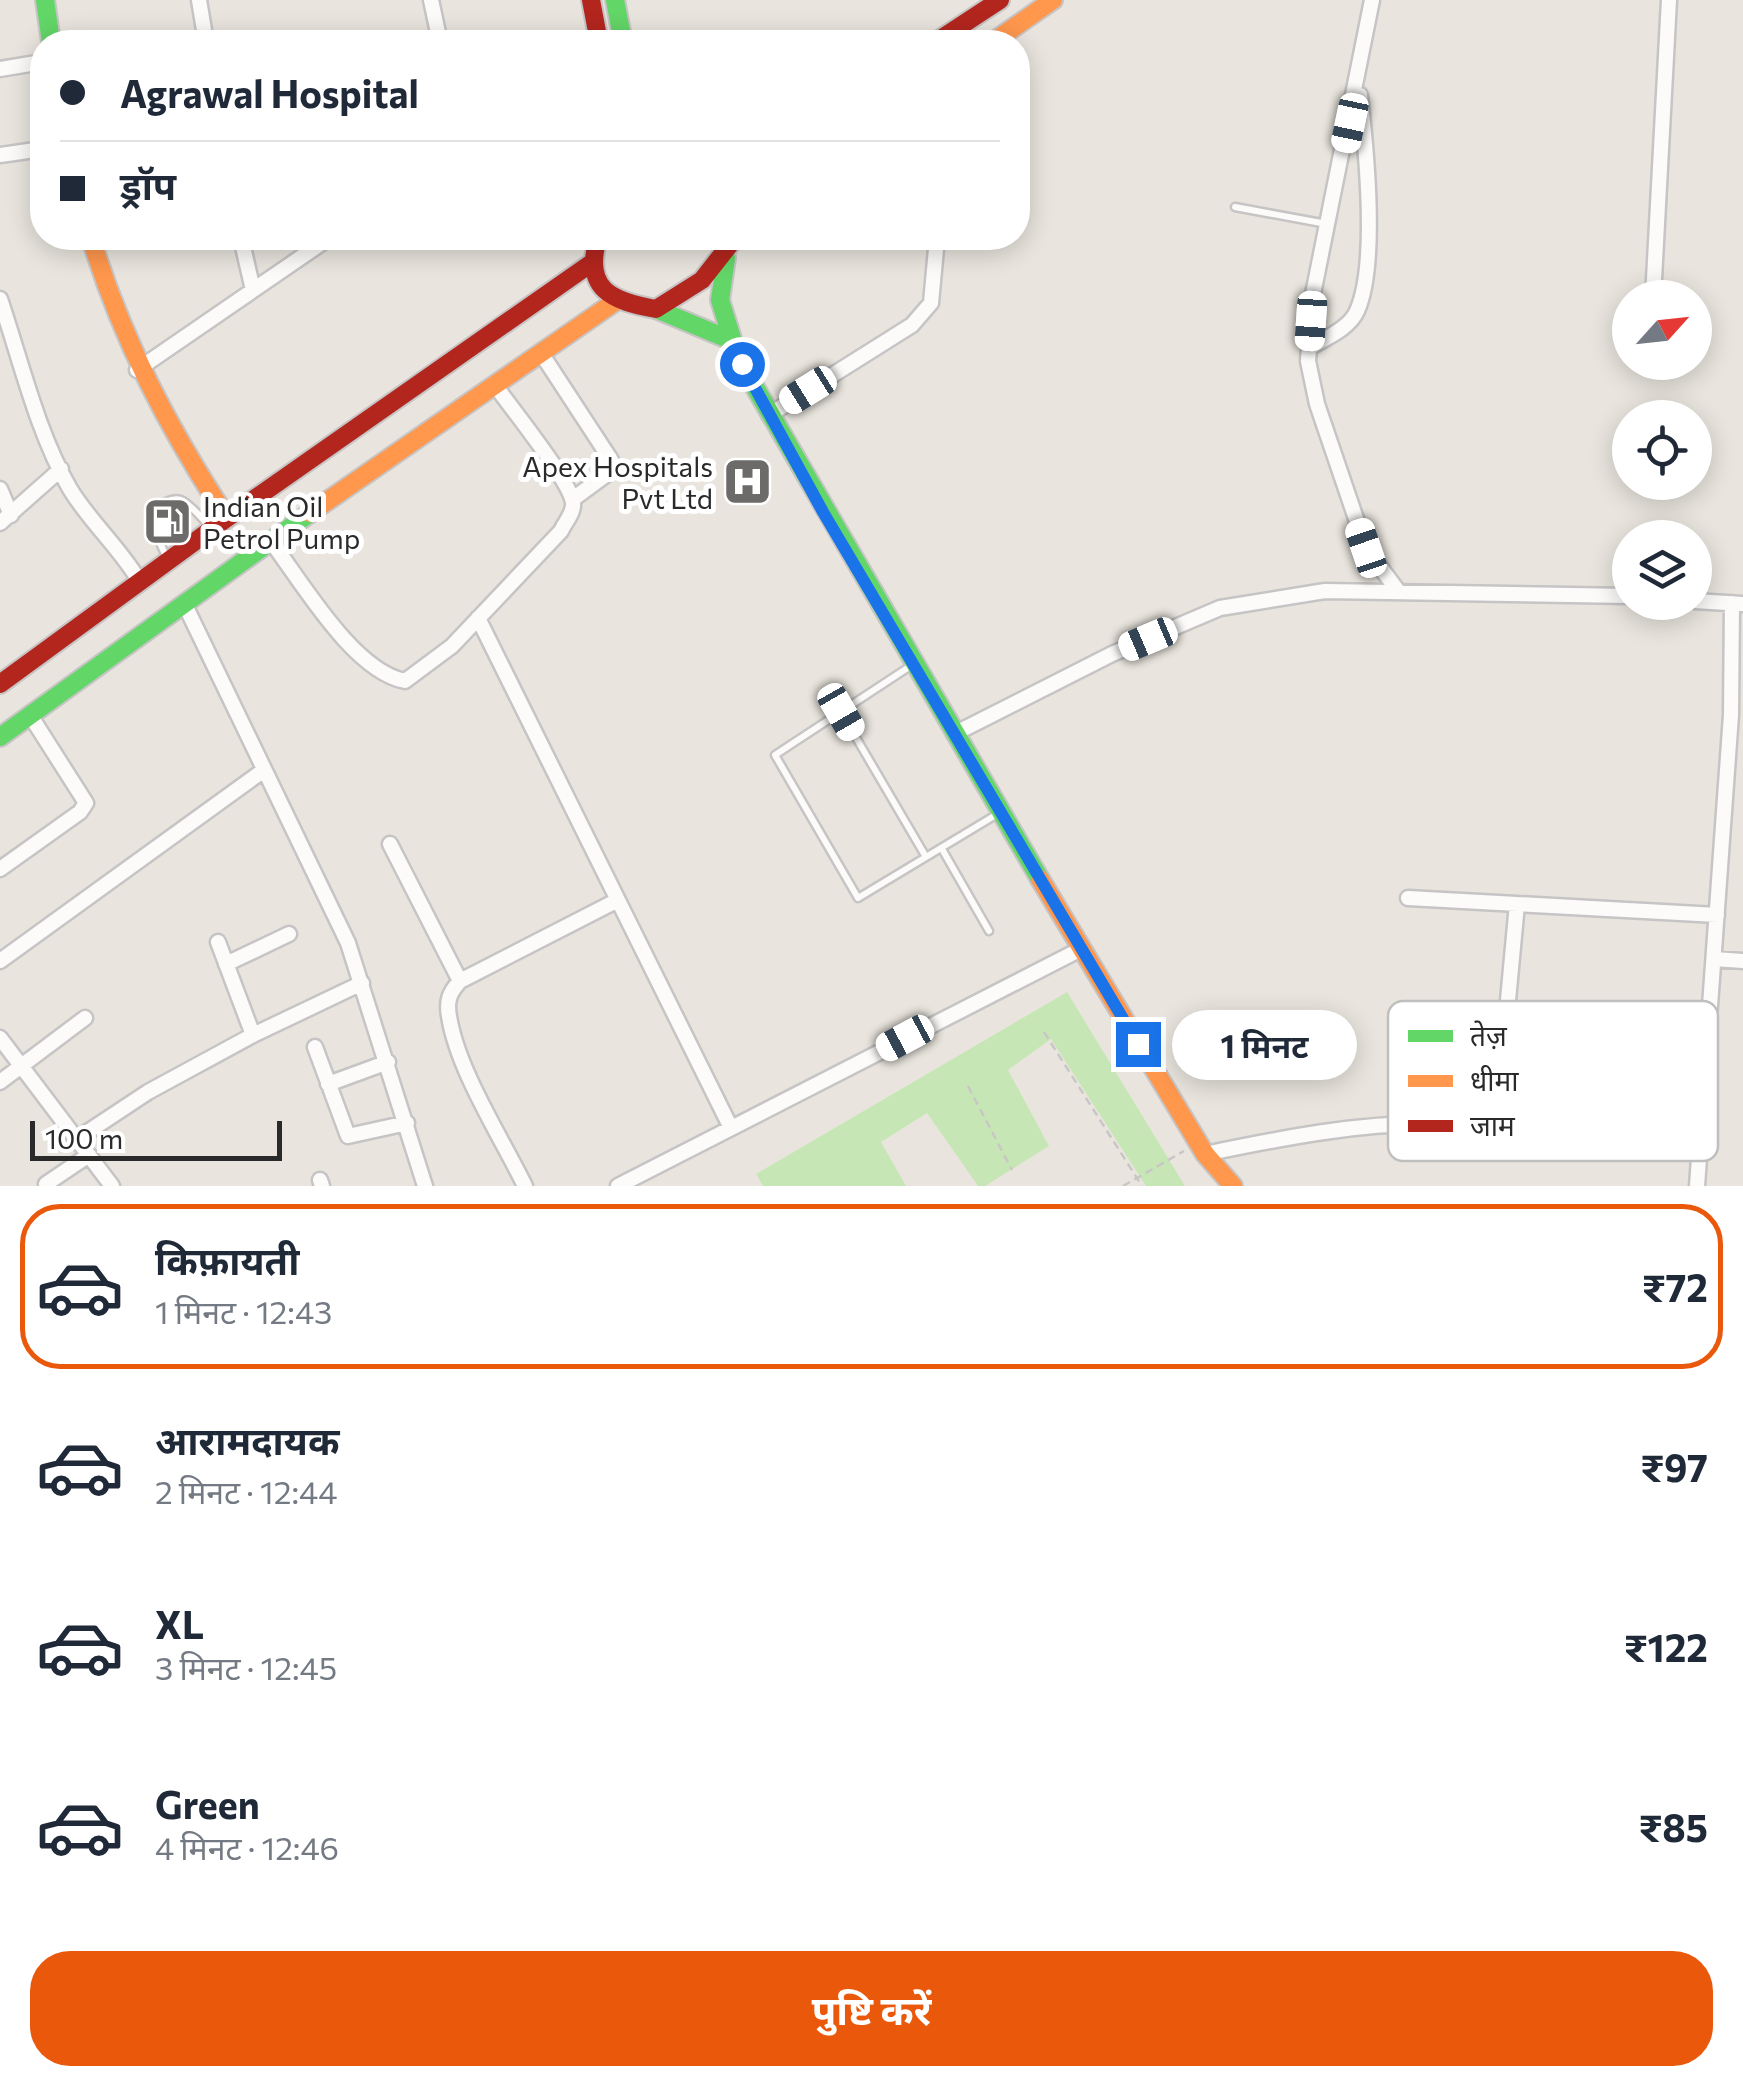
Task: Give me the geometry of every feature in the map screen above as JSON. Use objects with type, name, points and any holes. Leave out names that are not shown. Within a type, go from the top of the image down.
[{"type":"main road","points":[[45,0],[49,30]]},
{"type":"main road","points":[[591,0],[597,30]]},
{"type":"main road","points":[[615,0],[621,30]]},
{"type":"main road","points":[[954,30],[1000,0]]},
{"type":"main road","points":[[1009,30],[1053,0]]},
{"type":"main road","points":[[94,250],[108,298],[137,370],[220,523]]},
{"type":"main road","points":[[596,250],[593,262],[602,290],[616,301],[656,310],[728,339]]},
{"type":"main road","points":[[730,250],[718,296],[728,339],[1000,812],[1201,1149],[1232,1186]]},
{"type":"main road","points":[[656,310],[703,279],[726,258]]},
{"type":"main road","points":[[0,684],[220,523],[593,262]]},
{"type":"main road","points":[[0,737],[270,540],[616,301]]},
{"type":"street","points":[[199,0],[204,30]]},
{"type":"street","points":[[431,0],[437,30]]},
{"type":"street","points":[[1372,0],[1313,294],[1309,348],[1317,404],[1366,548],[1398,591]]},
{"type":"street","points":[[1654,280],[1669,0]]},
{"type":"street","points":[[0,69],[30,64]]},
{"type":"street","points":[[1309,348],[1342,328],[1357,312],[1365,270],[1368,160],[1358,78]]},
{"type":"street","points":[[0,155],[30,151]]},
{"type":"street","points":[[244,250],[253,290]]},
{"type":"street","points":[[137,370],[307,250]]},
{"type":"street","points":[[769,415],[912,325],[931,303],[936,250]]},
{"type":"street","points":[[0,299],[71,490],[125,556],[140,582]]},
{"type":"street","points":[[541,353],[612,460],[611,471],[572,499]]},
{"type":"street","points":[[270,540],[358,653],[384,677],[405,681],[452,646],[561,531],[573,509],[572,499],[495,385]]},
{"type":"street","points":[[5,519],[61,469]]},
{"type":"street","points":[[0,489],[5,519]]},
{"type":"street","points":[[954,734],[1112,654],[1220,608],[1324,591],[1612,596]]},
{"type":"street","points":[[1711,1001],[1737,603],[1712,601]]},
{"type":"street","points":[[184,603],[316,870],[362,983],[425,1186]]},
{"type":"street","points":[[478,618],[731,1128]]},
{"type":"street","points":[[0,672],[24,666]]},
{"type":"street","points":[[0,869],[80,812],[86,803],[30,715]]},
{"type":"street","points":[[0,961],[264,770]]},
{"type":"street","points":[[390,844],[460,981]]},
{"type":"street","points":[[1408,898],[1717,915]]},
{"type":"street","points":[[525,1186],[460,1051],[448,1015],[449,994],[460,981],[616,901]]},
{"type":"street","points":[[1508,1001],[1517,904]]},
{"type":"street","points":[[226,964],[289,934]]},
{"type":"street","points":[[218,942],[253,1036]]},
{"type":"street","points":[[627,1184],[1081,948]]},
{"type":"street","points":[[1714,959],[1743,961]]},
{"type":"street","points":[[76,1140],[148,1092],[362,983]]},
{"type":"street","points":[[0,1082],[86,1018]]},
{"type":"street","points":[[0,1038],[112,1186]]},
{"type":"street","points":[[315,1047],[348,1136],[407,1123]]},
{"type":"street","points":[[328,1084],[388,1062]]},
{"type":"street","points":[[1201,1149],[1388,1126]]},
{"type":"street","points":[[46,1184],[89,1155]]},
{"type":"street","points":[[1697,1186],[1699,1161]]},
{"type":"lane","points":[[1235,206],[1328,224]]},
{"type":"lane","points":[[169,561],[156,534],[155,516],[160,506],[171,499],[182,500],[220,523]]},
{"type":"lane","points":[[912,664],[775,755],[858,898],[1000,812]]},
{"type":"lane","points":[[841,712],[926,857]]},
{"type":"lane","points":[[942,849],[989,932]]},
{"type":"path","points":[[1044,1032],[1142,1186]]},
{"type":"path","points":[[968,1086],[1012,1170]]},
{"type":"path","points":[[1123,1186],[1201,1149]]},
{"type":"green space","points":[[1067,992],[1185,1186],[1146,1186],[1051,1039],[1008,1070],[1049,1146],[985,1186],[978,1186],[927,1113],[881,1142],[906,1186],[763,1186],[756,1174]]},
{"type":"traffic: fast","points":[[45,0],[49,30]]},
{"type":"traffic: fast","points":[[615,0],[621,30]]},
{"type":"traffic: fast","points":[[726,258],[720,300],[738,358],[1040,879]]},
{"type":"traffic: fast","points":[[656,309],[728,339]]},
{"type":"traffic: fast","points":[[0,737],[310,513]]},
{"type":"traffic: slow","points":[[1010,30],[1053,0]]},
{"type":"traffic: slow","points":[[95,250],[149,383],[227,518]]},
{"type":"traffic: slow","points":[[310,513],[616,301]]},
{"type":"traffic: slow","points":[[1040,879],[1205,1154],[1233,1186]]},
{"type":"traffic: jam","points":[[591,0],[597,30]]},
{"type":"traffic: jam","points":[[954,30],[1000,0]]},
{"type":"traffic: jam","points":[[595,250],[594,269],[604,290],[626,302],[656,309],[702,280],[726,250]]},
{"type":"traffic: jam","points":[[0,684],[227,518],[593,262]]},
{"type":"place","name":"Apex Hospitals Pvt Ltd","points":[[748,482]]},
{"type":"place","name":"Indian Oil Petrol Pump","points":[[168,522]]},
{"type":"route","points":[[742,364],[823,512],[1138,1044]]}]
